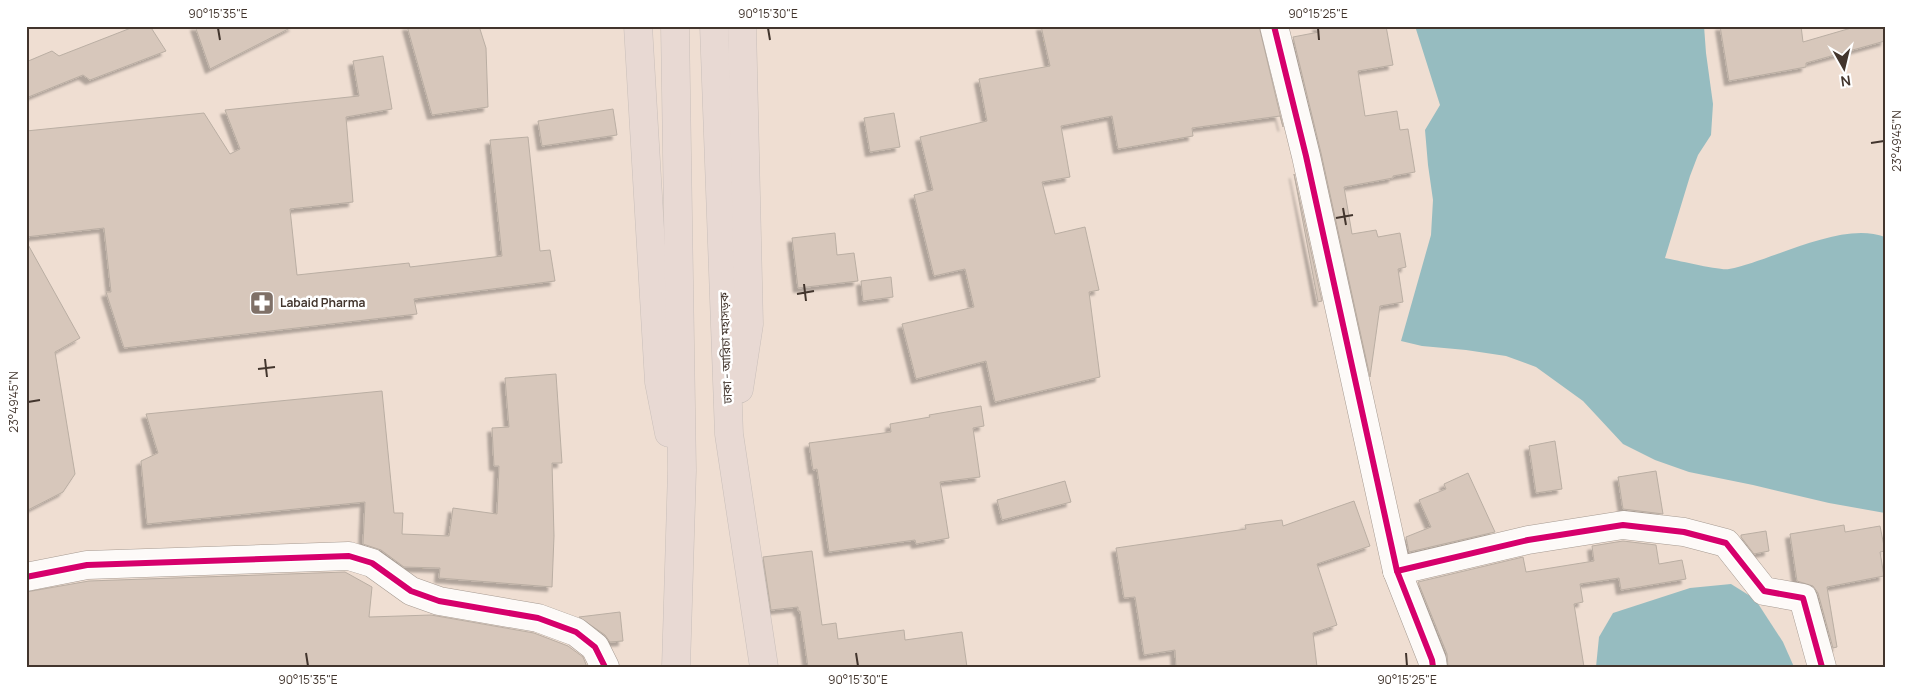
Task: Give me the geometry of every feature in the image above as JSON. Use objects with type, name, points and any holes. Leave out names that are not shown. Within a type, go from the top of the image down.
[{"type":"highway","points":[[638,26],[659,382],[670,436],[682,470]]},
{"type":"highway","points":[[674,26],[682,470],[676,667]]},
{"type":"highway","name":"ঢাকা - আরিচা মহাসড়ক","points":[[714,26],[729,434],[764,667]]},
{"type":"highway","points":[[729,434],[742,374],[749,324],[742,26]]},
{"type":"street","points":[[1274,26],[1306,156],[1397,571],[1432,660],[1433,667]]},
{"type":"street","points":[[1397,571],[1528,540],[1623,525],[1684,532],[1726,544],[1764,591],[1803,598],[1822,667]]},
{"type":"street","points":[[26,577],[87,565],[348,556],[372,563],[411,590],[439,601],[538,618],[576,632],[595,647],[605,667]]},
{"type":"water","points":[[1415,26],[1704,26],[1713,104],[1711,135],[1698,155],[1690,176],[1665,258],[1708,267],[1729,269],[1828,238],[1868,233],[1885,237],[1885,513],[1829,503],[1689,472],[1655,460],[1623,444],[1583,401],[1536,367],[1506,356],[1422,346],[1401,341],[1431,235],[1433,200],[1425,130],[1440,105]]},
{"type":"water","points":[[1731,584],[1755,599],[1783,642],[1794,667],[1596,667],[1599,637],[1613,613],[1690,588]]},
{"type":"building","points":[[136,26],[150,26],[166,51],[90,80],[83,75],[26,98],[26,62],[52,51],[59,56]]},
{"type":"building","points":[[195,26],[294,26],[210,69]]},
{"type":"building","points":[[407,26],[479,26],[486,48],[488,107],[432,115]]},
{"type":"building","points":[[1041,26],[1259,26],[1283,127],[1280,116],[1192,128],[1193,136],[1118,149],[1112,116],[1061,126],[1070,177],[1042,182],[1055,234],[1085,227],[1099,290],[1089,292],[1100,377],[995,402],[986,361],[916,379],[902,324],[974,307],[965,269],[934,276],[914,195],[933,190],[920,137],[987,121],[979,79],[1050,66]]},
{"type":"building","points":[[1317,26],[1386,26],[1393,65],[1358,71],[1365,116],[1397,111],[1400,130],[1408,129],[1415,172],[1344,187],[1352,234],[1376,230],[1378,237],[1400,233],[1406,267],[1398,269],[1403,302],[1380,306],[1370,377],[1321,153],[1293,37],[1319,32]]},
{"type":"building","points":[[1720,26],[1801,26],[1803,42],[1858,26],[1885,26],[1885,41],[1806,63],[1806,67],[1729,81]]},
{"type":"building","points":[[383,56],[392,109],[346,117],[353,202],[290,209],[297,275],[409,263],[410,267],[502,256],[490,140],[528,137],[540,251],[550,250],[555,281],[414,299],[417,314],[124,348],[106,292],[111,292],[104,228],[26,237],[26,131],[204,113],[230,154],[240,149],[225,110],[359,96],[353,61]]},
{"type":"building","points":[[613,109],[617,135],[542,146],[538,121]]},
{"type":"building","points":[[894,113],[900,147],[870,152],[864,118]]},
{"type":"building","points":[[1294,174],[1322,301],[1318,302]]},
{"type":"building","points":[[835,233],[837,255],[854,253],[858,281],[798,288],[792,238]]},
{"type":"building","points":[[26,241],[80,338],[55,352],[75,474],[63,492],[26,511]]},
{"type":"building","points":[[891,277],[893,297],[863,301],[861,281]]},
{"type":"building","points":[[556,374],[562,463],[552,463],[554,536],[552,587],[439,578],[440,568],[404,567],[381,550],[363,544],[365,502],[147,524],[141,461],[158,453],[146,414],[382,391],[394,513],[403,513],[402,534],[449,536],[453,508],[497,514],[499,466],[494,466],[492,428],[509,427],[505,378]]},
{"type":"building","points":[[981,406],[984,426],[973,428],[980,477],[940,482],[949,538],[916,544],[915,540],[829,552],[817,469],[813,470],[809,443],[891,432],[890,424]]},
{"type":"building","points":[[1555,441],[1562,489],[1536,493],[1529,446]]},
{"type":"building","points":[[1656,471],[1663,514],[1623,509],[1618,477]]},
{"type":"building","points":[[1468,473],[1495,532],[1409,552],[1406,537],[1431,527],[1419,500],[1446,489],[1444,484]]},
{"type":"building","points":[[1065,481],[1071,502],[1002,520],[997,500]]},
{"type":"building","points":[[1354,501],[1370,546],[1317,564],[1337,625],[1313,633],[1317,667],[1176,667],[1175,650],[1144,655],[1135,597],[1124,598],[1116,548],[1246,529],[1245,525],[1282,520],[1283,526]]},
{"type":"building","points":[[1844,525],[1845,532],[1880,526],[1885,551],[1880,552],[1884,576],[1827,587],[1837,647],[1833,648],[1818,593],[1813,586],[1797,581],[1790,534]]},
{"type":"building","points":[[1766,531],[1769,551],[1754,554],[1741,535]]},
{"type":"building","points":[[1623,541],[1656,545],[1659,564],[1682,560],[1686,579],[1621,590],[1619,578],[1580,584],[1583,602],[1574,604],[1584,667],[1448,667],[1447,654],[1418,582],[1523,557],[1526,572],[1594,561],[1592,546]]},
{"type":"building","points":[[812,551],[822,625],[836,623],[838,639],[904,630],[905,640],[962,632],[967,667],[808,667],[800,611],[798,611],[798,607],[771,610],[763,557]]},
{"type":"building","points":[[345,572],[372,587],[369,617],[431,615],[534,633],[568,646],[583,657],[587,667],[26,667],[26,592],[89,581]]},
{"type":"building","points":[[620,612],[623,641],[610,642],[605,635],[579,617]]},
{"type":"cycle path","points":[[1274,26],[1306,156],[1397,571],[1432,660],[1433,667]]},
{"type":"cycle path","points":[[1397,571],[1528,540],[1623,525],[1684,532],[1726,543],[1764,591],[1803,598],[1822,667]]},
{"type":"cycle path","points":[[26,577],[87,565],[349,556],[372,563],[411,591],[439,601],[538,618],[576,632],[595,647],[605,667]]},
{"type":"place","name":"Labaid Pharma","points":[[262,303]]}]
